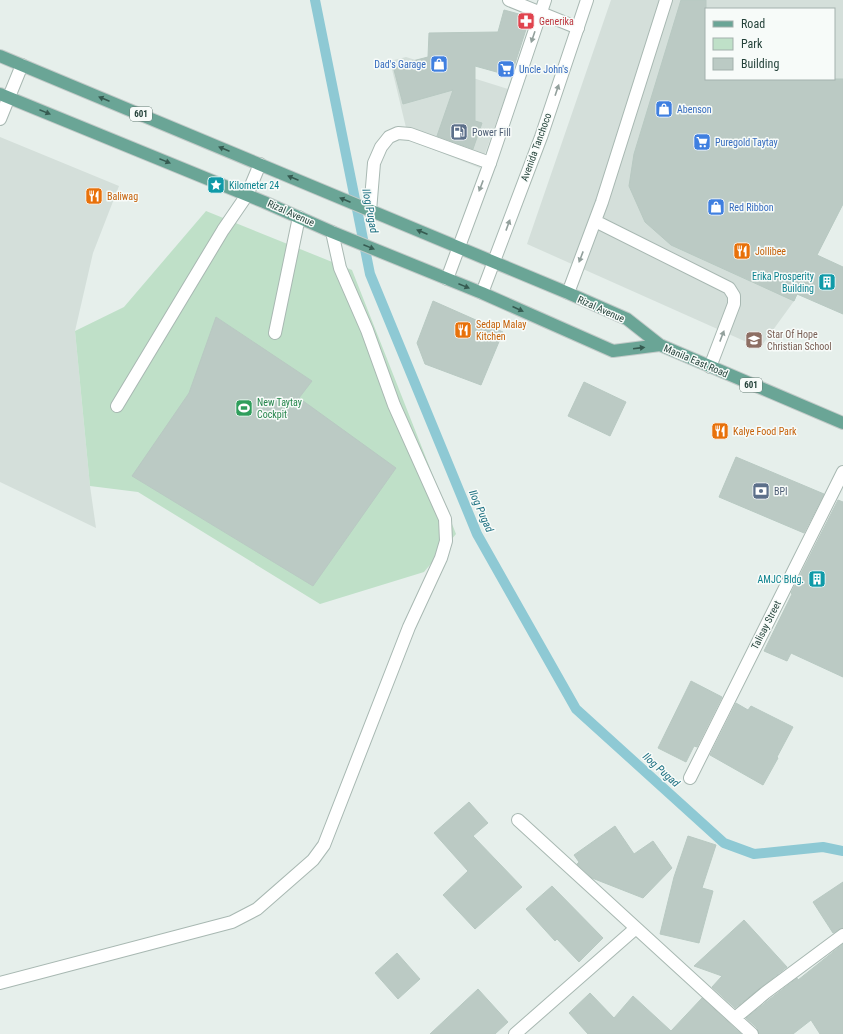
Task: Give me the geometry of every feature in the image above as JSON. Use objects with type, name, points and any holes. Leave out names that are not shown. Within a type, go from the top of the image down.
[{"type":"main road","name":"601","points":[[0,56],[22,65]]},
{"type":"main road","name":"Rizal Avenue","points":[[22,65],[568,294],[627,320],[660,345]]},
{"type":"main road","name":"Rizal Avenue","points":[[4,95],[482,293],[613,351],[660,345]]},
{"type":"main road","name":"Manila East Road","points":[[660,345],[843,423]]},
{"type":"street","points":[[509,0],[578,28]]},
{"type":"street","points":[[447,279],[490,163],[545,0]]},
{"type":"street","name":"Avenida Tanchoco","points":[[482,293],[541,137],[587,0]]},
{"type":"street","points":[[568,294],[602,202],[666,0]]},
{"type":"street","points":[[0,119],[4,95],[22,65]]},
{"type":"street","points":[[367,210],[374,163],[381,147],[389,137],[398,133],[410,134],[490,163]]},
{"type":"street","points":[[117,406],[222,230],[247,195],[260,164]]},
{"type":"street","points":[[276,333],[299,217]]},
{"type":"street","points":[[595,221],[729,288],[734,296],[734,304],[710,367]]},
{"type":"street","points":[[0,983],[232,922],[257,909],[313,860],[324,844],[409,627],[441,558],[446,541],[445,519],[394,405],[369,337],[340,268],[332,232]]},
{"type":"street","name":"Talisay Street","points":[[690,778],[843,472]]},
{"type":"street","points":[[518,820],[752,1034]]},
{"type":"street","points":[[515,1034],[636,928]]},
{"type":"street","points":[[734,1018],[843,935]]},
{"type":"shaded area","name":"Puregold Taytay","points":[[611,0],[843,0],[843,204],[794,301],[760,348],[527,244]]},
{"type":"shaded area","points":[[406,57],[508,89],[480,168],[409,140],[390,61]]},
{"type":"shaded area","points":[[0,137],[119,186],[93,253],[75,331],[90,486],[96,528],[0,482]]},
{"type":"green space","name":"New Taytay Cockpit","points":[[206,211],[352,270],[456,534],[424,572],[320,604],[138,492],[90,486],[75,331],[124,307]]},
{"type":"building","points":[[681,0],[706,0],[705,80],[843,79],[843,204],[817,255],[843,267],[843,314],[797,294],[794,301],[671,245],[645,222],[629,186],[634,154]]},
{"type":"building","points":[[504,10],[530,17],[511,76],[475,66],[475,121],[482,123],[473,149],[437,136],[453,90],[403,104],[393,66],[428,57],[429,33],[498,32]]},
{"type":"building","points":[[433,301],[503,332],[481,385],[425,364],[417,343]]},
{"type":"building","points":[[216,317],[312,381],[299,398],[396,468],[313,586],[132,476],[189,393]]},
{"type":"building","points":[[584,382],[626,402],[610,436],[568,416]]},
{"type":"building","name":"BPI","points":[[736,457],[824,494],[804,533],[719,497]]},
{"type":"building","points":[[838,500],[843,502],[843,677],[791,653],[787,661],[764,651],[792,594],[791,593]]},
{"type":"building","points":[[691,681],[722,697],[697,747],[694,746],[686,762],[658,748]]},
{"type":"building","points":[[736,703],[748,710],[751,706],[793,727],[763,785],[710,755]]},
{"type":"building","points":[[469,802],[488,823],[473,836],[522,887],[475,929],[443,895],[468,871],[434,833]]},
{"type":"building","points":[[615,826],[634,854],[653,841],[672,868],[643,898],[592,878],[577,864],[579,862],[574,855]]},
{"type":"building","points":[[688,836],[716,845],[702,888],[713,891],[699,943],[660,934],[674,877]]},
{"type":"building","points":[[843,882],[843,928],[833,933],[813,902]]},
{"type":"building","points":[[552,886],[603,938],[579,962],[557,939],[555,941],[526,909]]},
{"type":"building","points":[[744,920],[787,967],[735,1008],[712,987],[722,976],[694,966]]},
{"type":"building","points":[[843,944],[843,1034],[820,1034],[811,1020],[793,1034],[759,1034],[757,1028],[746,1018],[797,978],[798,980]]},
{"type":"building","points":[[397,953],[420,979],[398,999],[375,973]]},
{"type":"building","points":[[478,989],[508,1022],[495,1034],[430,1034]]},
{"type":"building","points":[[590,993],[614,1018],[633,996],[671,1031],[702,998],[741,1034],[588,1034],[569,1013]]},
{"type":"waterway","name":"Ilog Pugad","points":[[315,0],[370,274],[477,534],[576,709],[724,843],[754,854],[823,847],[843,851]]},
{"type":"place","name":"Generika","points":[[526,21]]},
{"type":"place","name":"Dad's Garage","points":[[439,64]]},
{"type":"place","name":"Uncle John's","points":[[506,69]]},
{"type":"place","name":"Abenson","points":[[664,109]]},
{"type":"place","name":"Power Fill","points":[[459,132]]},
{"type":"place","name":"Puregold Taytay","points":[[702,142]]},
{"type":"place","name":"Kilometer 24","points":[[216,185]]},
{"type":"place","name":"Baliwag","points":[[94,196]]},
{"type":"place","name":"Red Ribbon","points":[[716,207]]},
{"type":"place","name":"Jollibee","points":[[742,251]]},
{"type":"place","name":"Erika Prosperity Building","points":[[827,282]]},
{"type":"place","name":"Sedap Malay Kitchen","points":[[463,330]]},
{"type":"place","name":"Star Of Hope Christian School","points":[[754,340]]},
{"type":"place","name":"New Taytay Cockpit","points":[[244,408]]},
{"type":"place","name":"Kalye Food Park","points":[[720,431]]},
{"type":"place","name":"BPI","points":[[761,491]]},
{"type":"place","name":"AMJC Bldg.","points":[[817,579]]}]
